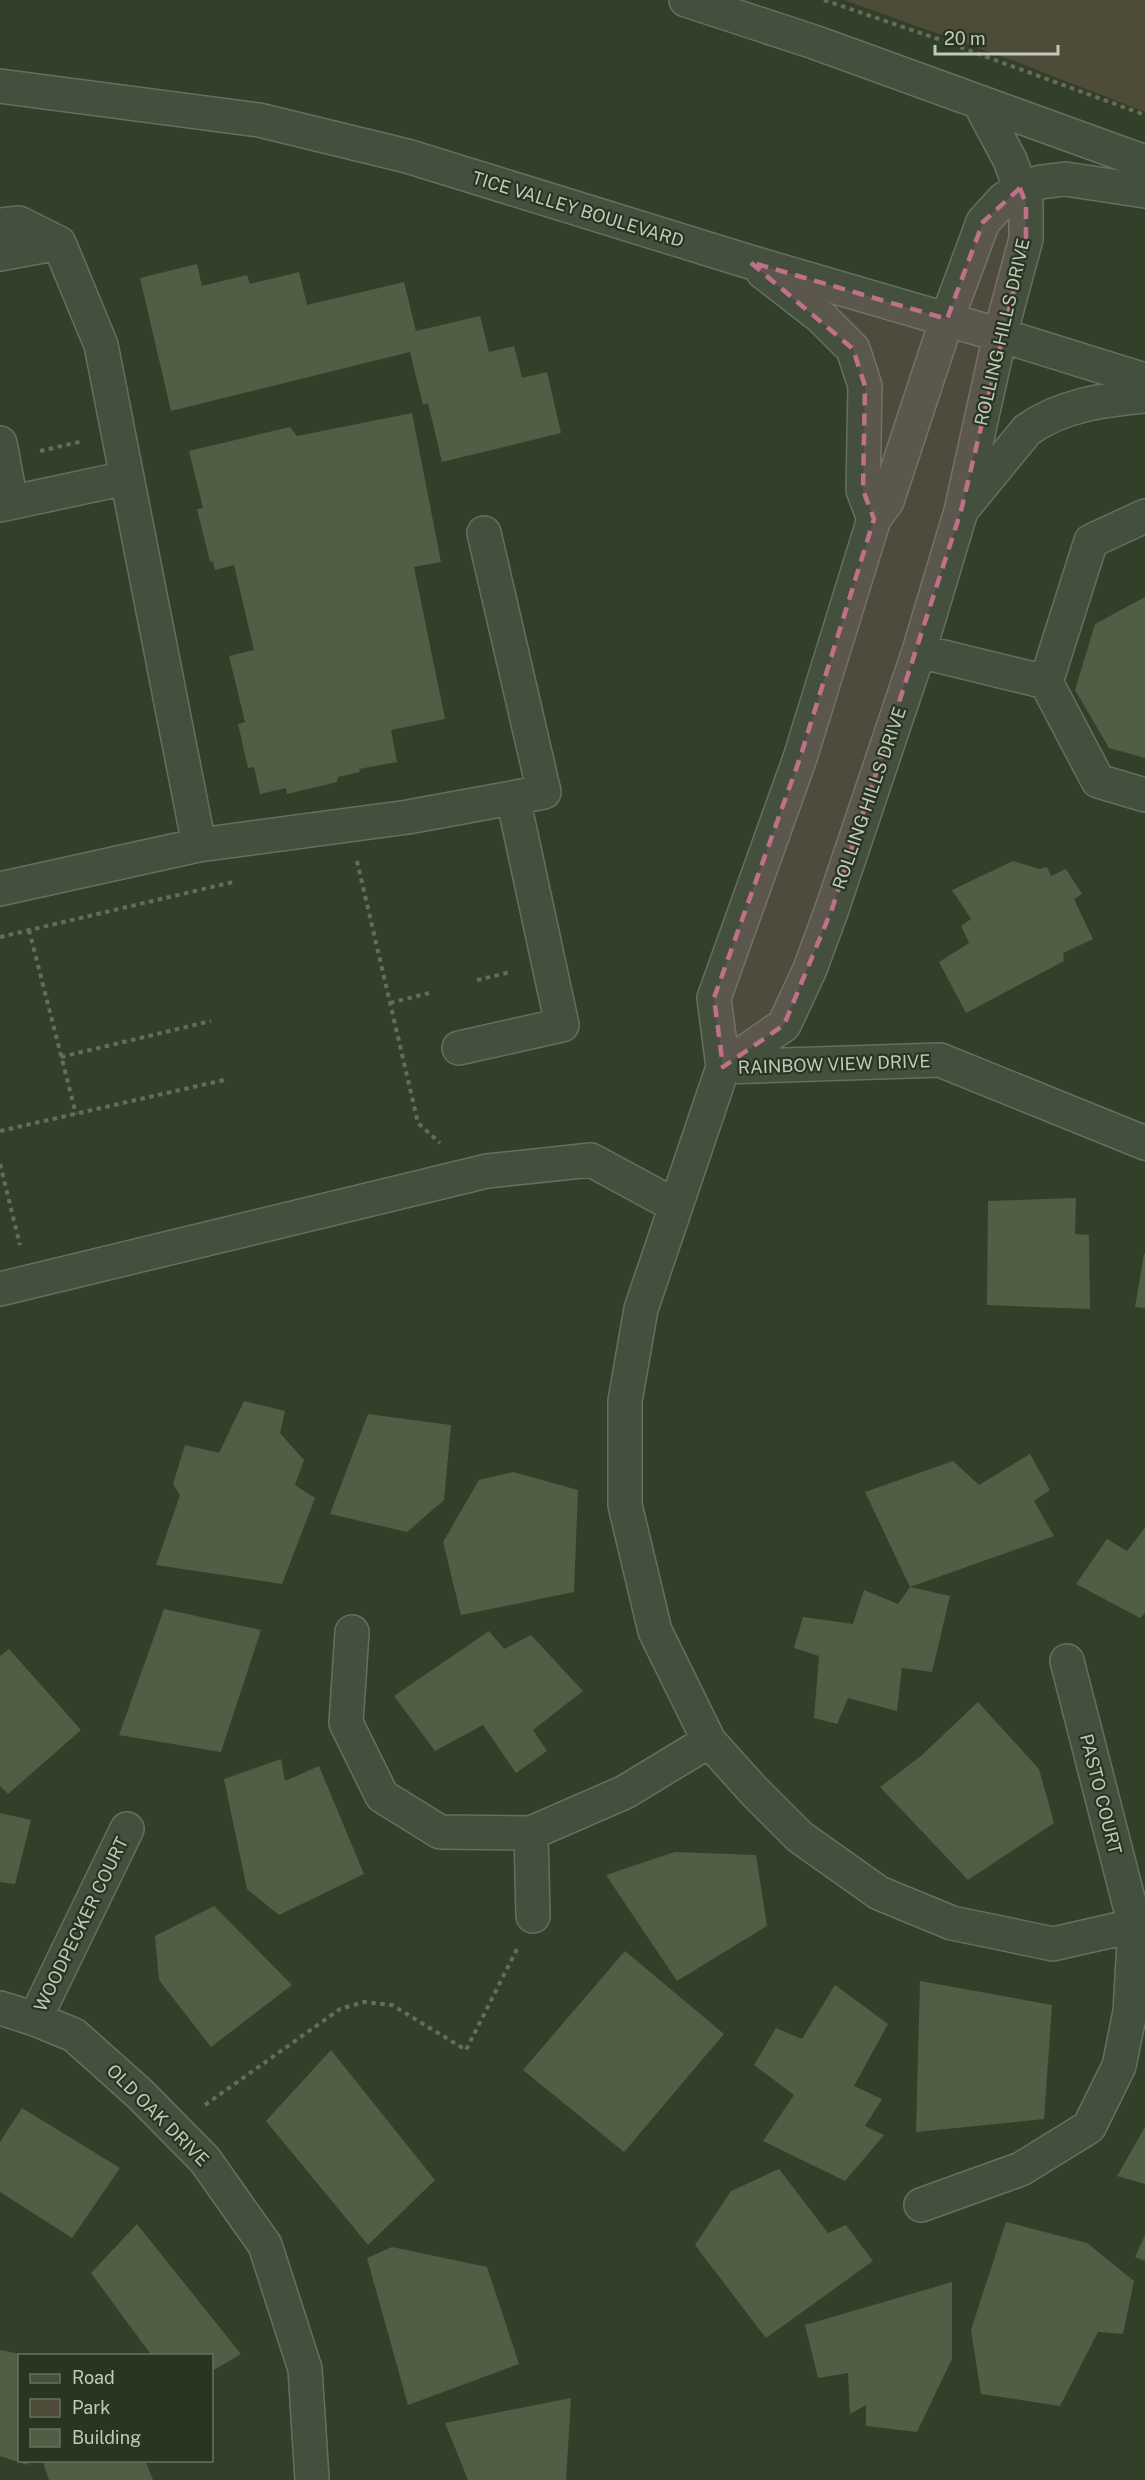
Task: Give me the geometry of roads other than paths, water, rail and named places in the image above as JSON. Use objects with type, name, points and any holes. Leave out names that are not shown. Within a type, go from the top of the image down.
[{"type":"street","points":[[686,0],[814,42],[1145,162]]},
{"type":"street","name":"TICE VALLEY BOULEVARD","points":[[0,86],[259,120],[407,156],[750,262],[1000,334],[1145,380]]},
{"type":"street","name":"ROLLING HILLS DRIVE","points":[[723,1067],[784,1025],[810,969],[919,651],[961,511],[1000,334],[1026,239],[1026,204],[1010,160],[979,102]]},
{"type":"street","points":[[1140,1924],[1053,1944],[952,1923],[879,1893],[800,1837],[754,1791],[709,1741],[655,1631],[626,1505],[625,1401],[641,1309],[723,1067],[714,998],[800,758],[874,519],[887,501],[947,319],[983,222],[1004,200],[1020,188],[1041,182],[1065,179],[1145,191]]},
{"type":"street","points":[[0,225],[19,223],[59,243],[101,345],[199,845]]},
{"type":"street","points":[[0,254],[59,243]]},
{"type":"street","points":[[750,262],[821,317],[853,349],[865,386],[863,490],[874,519]]},
{"type":"street","points":[[961,511],[1027,430],[1039,421],[1063,409],[1145,396]]},
{"type":"street","points":[[0,443],[6,503],[126,478]]},
{"type":"street","points":[[1145,516],[1091,541],[1046,682],[1098,781],[1145,795]]},
{"type":"street","points":[[0,889],[199,845],[408,816],[544,792],[484,533]]},
{"type":"street","points":[[919,651],[1046,682]]},
{"type":"street","points":[[459,1048],[562,1025],[513,798]]},
{"type":"street","name":"RAINBOW VIEW DRIVE","points":[[723,1067],[940,1060],[1145,1143]]},
{"type":"street","points":[[0,1289],[487,1171],[591,1160],[676,1206]]},
{"type":"street","points":[[352,1632],[346,1723],[382,1796],[440,1832],[531,1833],[625,1792],[709,1741]]},
{"type":"street","name":"PASTO COURT","points":[[921,2205],[1021,2169],[1089,2127],[1119,2066],[1130,2012],[1140,1924],[1067,1662]]},
{"type":"street","name":"WOODPECKER COURT","points":[[35,2019],[127,1829]]},
{"type":"street","points":[[531,1833],[533,1917]]},
{"type":"street","name":"OLD OAK DRIVE","points":[[0,2008],[74,2035],[140,2094],[205,2160],[265,2246],[305,2369],[312,2480]]}]
